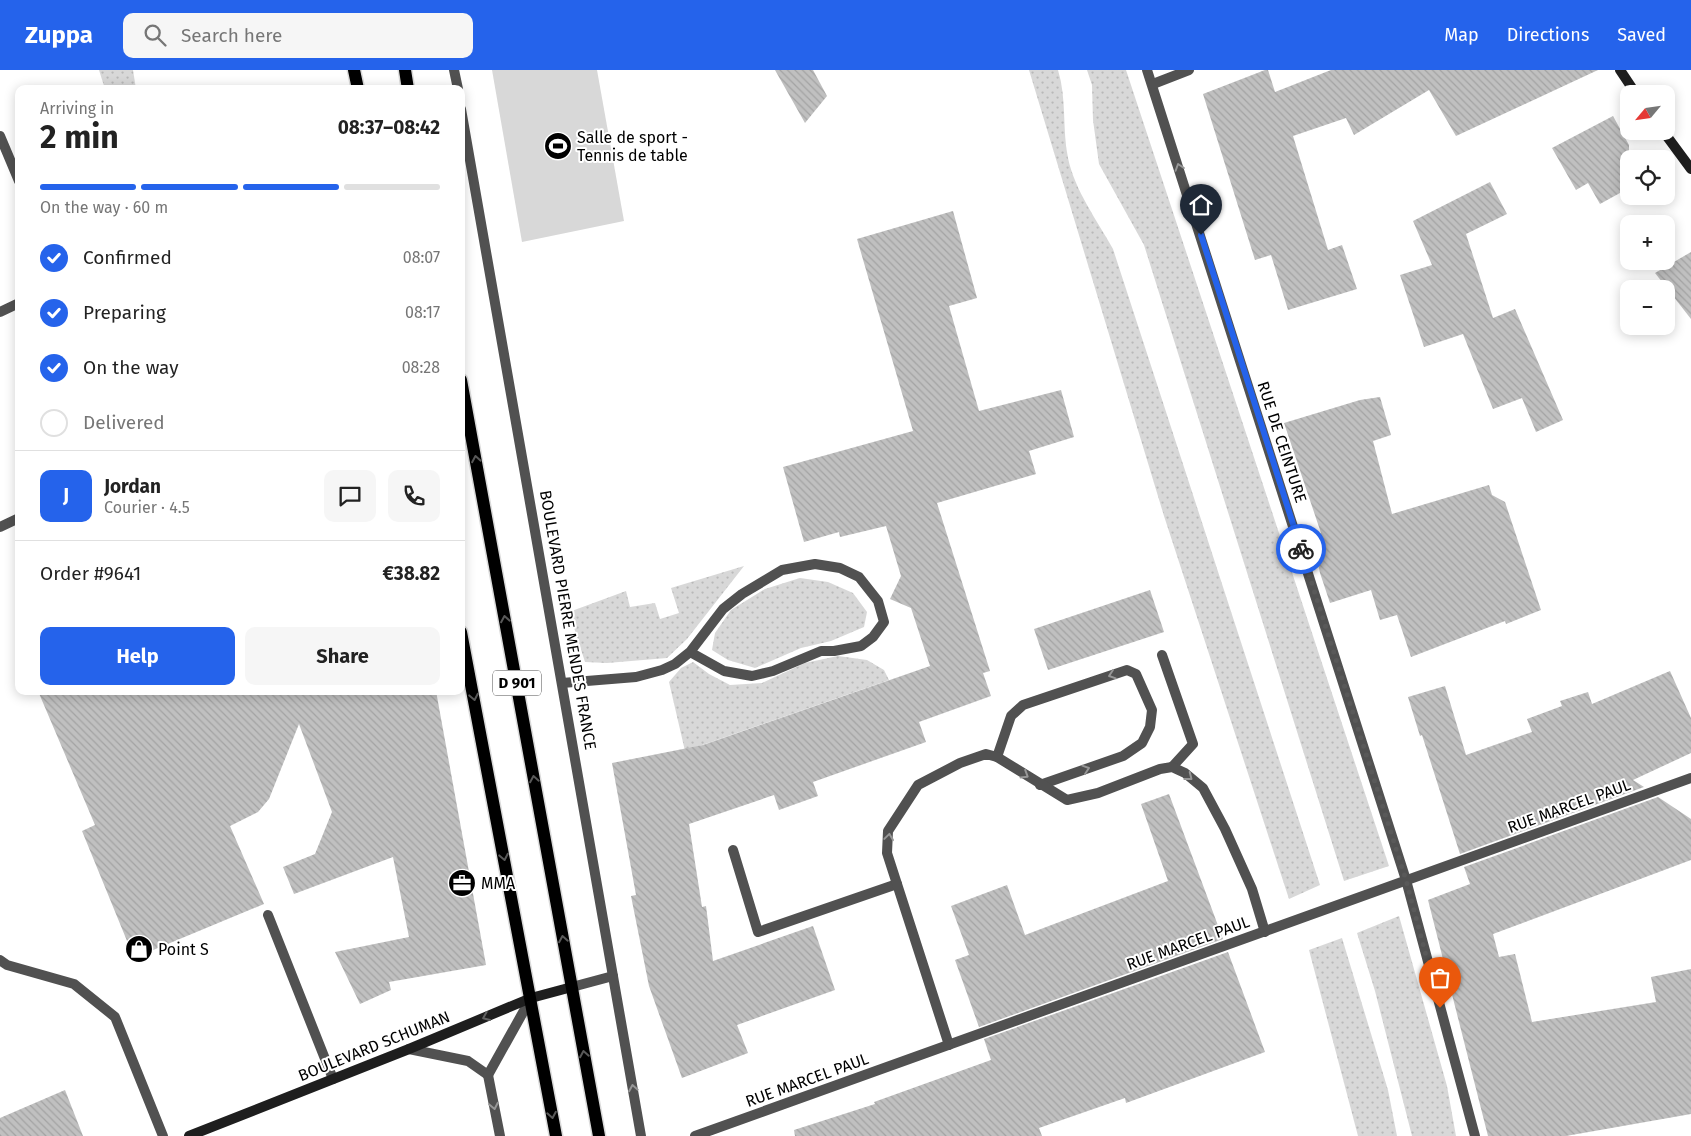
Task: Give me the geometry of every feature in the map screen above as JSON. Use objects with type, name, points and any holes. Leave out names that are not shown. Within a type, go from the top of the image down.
[{"type":"main road","points":[[354,70],[357,85]]},
{"type":"main road","points":[[405,70],[407,85]]},
{"type":"main road","name":"D 901","points":[[465,402],[599,1136]]},
{"type":"main road","name":"D 901","points":[[465,653],[556,1136]]},
{"type":"street","points":[[454,70],[457,85]]},
{"type":"street","name":"RUE DE CEINTURE","points":[[1147,70],[1406,880],[1475,1136]]},
{"type":"street","points":[[1153,84],[1189,70]]},
{"type":"street","points":[[1620,70],[1630,85]]},
{"type":"street","name":"BOULEVARD PIERRE MENDES FRANCE","points":[[465,132],[642,1136]]},
{"type":"street","points":[[0,136],[15,172]]},
{"type":"street","points":[[1670,140],[1691,169]]},
{"type":"street","points":[[0,312],[15,306]]},
{"type":"street","points":[[0,527],[15,520]]},
{"type":"street","points":[[562,682],[636,677],[662,670],[675,664],[690,652],[723,609],[742,594],[782,570],[815,564],[840,568],[859,577],[878,601],[884,622],[873,637],[860,646],[834,651],[821,651],[773,671],[752,676],[724,671],[690,652]]},
{"type":"street","points":[[1162,655],[1193,744],[1172,767]]},
{"type":"street","points":[[997,758],[1011,716],[1023,705],[1127,670],[1136,674],[1152,710],[1150,727],[1142,743],[1123,756],[1040,785]]},
{"type":"street","points":[[949,1045],[887,853],[888,831],[918,785],[960,763],[986,754],[997,758],[1067,800],[1098,793],[1160,769],[1172,767],[1186,774],[1203,788],[1225,829],[1252,889],[1265,932]]},
{"type":"street","name":"RUE MARCEL PAUL","points":[[695,1136],[1691,778]]},
{"type":"street","points":[[732,850],[758,932],[897,884]]},
{"type":"street","points":[[268,915],[333,1079]]},
{"type":"street","points":[[0,960],[7,965],[74,984],[115,1017],[163,1136]]},
{"type":"street","points":[[572,987],[613,976]]},
{"type":"street","name":"BOULEVARD SCHUMAN","points":[[189,1136],[409,1049],[531,998],[572,987]]},
{"type":"street","points":[[488,1076],[531,998]]},
{"type":"street","points":[[409,1049],[468,1060],[488,1076],[500,1136]]},
{"type":"shaded area","points":[[99,70],[133,70],[135,85],[104,85]]},
{"type":"shaded area","name":"Salle de sport - Tennis de table","points":[[492,70],[597,70],[624,221],[522,242]]},
{"type":"shaded area","points":[[1029,70],[1058,70],[1063,92],[1066,147],[1071,170],[1081,194],[1113,249],[1320,885],[1289,899],[1164,516]]},
{"type":"shaded area","points":[[1087,70],[1126,70],[1389,866],[1344,881],[1144,245],[1099,164],[1093,120],[1092,85]]},
{"type":"shaded area","points":[[744,566],[687,639],[667,658],[607,663],[585,662],[569,612],[626,591],[630,607],[655,603],[660,619],[679,613],[671,588]]},
{"type":"shaded area","points":[[800,578],[828,582],[853,593],[867,612],[864,627],[831,641],[801,648],[755,668],[728,660],[712,650],[715,633],[731,610],[765,589]]},
{"type":"shaded area","points":[[838,656],[867,660],[884,670],[889,680],[685,751],[669,682],[681,668],[693,662],[709,674],[730,685],[762,683],[805,663]]},
{"type":"shaded area","points":[[1399,916],[1447,1086],[1456,1136],[1412,1136],[1375,991],[1357,933]]},
{"type":"shaded area","points":[[1342,938],[1388,1090],[1397,1136],[1358,1136],[1309,950]]},
{"type":"building","points":[[775,70],[813,70],[827,96],[805,123]]},
{"type":"building","points":[[1268,70],[1275,92],[1331,70],[1598,70],[1456,136],[1429,90],[1354,135],[1346,118],[1293,136],[1328,250],[1342,245],[1357,289],[1288,310],[1271,255],[1255,260],[1203,94]]},
{"type":"building","points":[[1613,116],[1620,129],[1620,140],[1626,140],[1629,145],[1629,150],[1620,150],[1620,193],[1600,204],[1588,183],[1576,190],[1552,148]]},
{"type":"building","points":[[1490,182],[1507,214],[1466,234],[1493,318],[1515,309],[1563,420],[1536,432],[1522,398],[1493,409],[1463,334],[1424,347],[1400,275],[1432,265],[1413,221]]},
{"type":"building","points":[[953,211],[977,298],[949,306],[979,411],[1061,390],[1074,437],[1029,451],[1036,474],[937,503],[990,671],[983,673],[991,696],[919,722],[926,742],[813,782],[818,796],[779,810],[774,795],[689,824],[702,907],[706,906],[713,961],[813,926],[835,990],[737,1025],[748,1053],[682,1078],[649,986],[631,896],[636,895],[612,763],[703,745],[930,666],[911,608],[890,599],[901,576],[886,526],[840,537],[839,532],[804,542],[783,467],[913,431],[857,239]]},
{"type":"building","points":[[1691,252],[1691,319],[1675,299],[1675,280],[1660,280],[1655,273],[1660,270],[1675,270],[1675,261]]},
{"type":"building","points":[[1380,397],[1391,435],[1373,441],[1392,514],[1489,485],[1492,495],[1505,502],[1541,610],[1506,624],[1505,621],[1411,657],[1397,615],[1380,620],[1371,590],[1330,603],[1320,573],[1312,536],[1321,533],[1284,423],[1360,400]]},
{"type":"building","points":[[1150,590],[1164,632],[1048,670],[1034,629]]},
{"type":"building","points":[[1670,671],[1691,718],[1691,753],[1633,780],[1644,787],[1460,854],[1408,697],[1445,686],[1466,755],[1532,732],[1527,719],[1562,706],[1560,701],[1588,692],[1592,704]]},
{"type":"building","points":[[40,695],[437,695],[486,965],[389,982],[391,990],[360,1004],[335,952],[409,937],[393,857],[294,894],[283,867],[315,854],[332,812],[299,724],[269,799],[258,812],[230,826],[264,904],[134,958],[82,831],[95,825]]},
{"type":"building","points":[[1169,794],[1223,939],[979,1027],[955,960],[969,955],[951,906],[1007,885],[1025,935],[1168,881],[1141,804]]},
{"type":"building","points":[[1658,797],[1691,819],[1691,860],[1493,934],[1499,957],[1515,954],[1532,1022],[1656,1002],[1651,977],[1691,969],[1691,1114],[1566,1136],[1488,1136],[1428,900],[1470,884],[1464,867]]},
{"type":"building","points":[[1228,952],[1265,1052],[1126,1103],[1125,1098],[1039,1128],[1042,1136],[795,1136],[794,1130],[875,1104],[874,1102],[991,1060],[984,1039]]},
{"type":"building","points":[[65,1090],[83,1136],[0,1136],[0,1118]]},
{"type":"way so far","points":[[1301,549],[1406,880],[1440,1008]]},
{"type":"place","name":"Salle de sport - Tennis de table","points":[[558,146]]},
{"type":"place","name":"MMA","points":[[462,883]]},
{"type":"place","name":"Point S","points":[[139,949]]},
{"type":"route","points":[[1201,235],[1301,549]]}]
